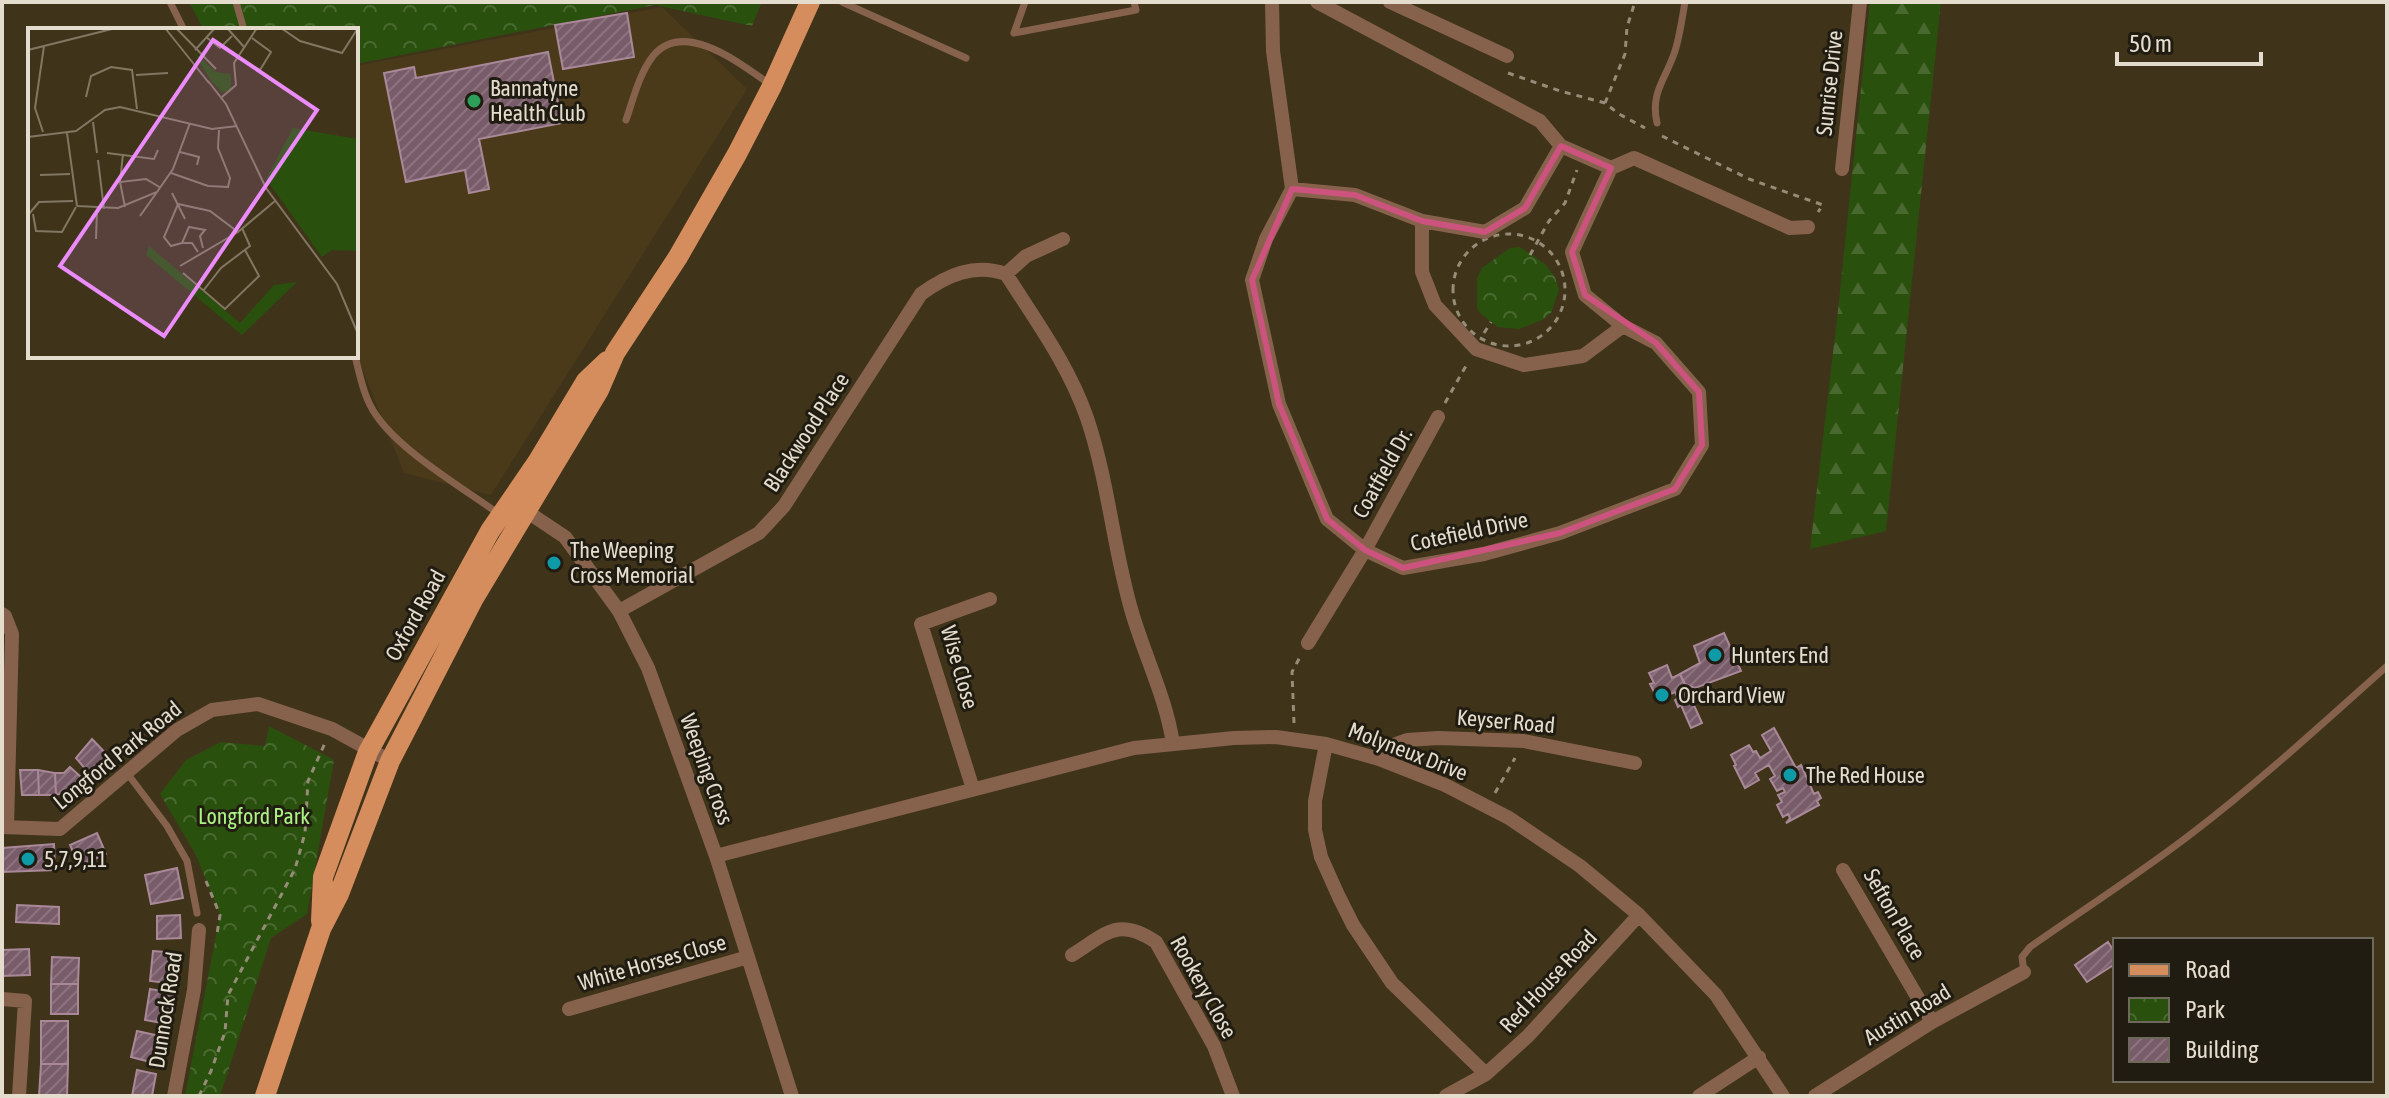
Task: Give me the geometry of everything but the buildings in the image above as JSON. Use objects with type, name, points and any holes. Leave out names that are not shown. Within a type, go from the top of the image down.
[{"type":"main road","name":"Oxford Road","points":[[265,1096],[321,929],[339,894],[390,761],[474,598],[538,461],[586,381],[615,353],[678,257],[772,86],[810,2]]},
{"type":"main road","name":"Oxford Road","points":[[321,929],[323,877],[370,749],[400,691],[514,513]]},
{"type":"street","points":[[1272,2],[1273,51],[1292,189],[1355,195],[1422,221],[1485,232],[1525,208],[1561,146]]},
{"type":"street","points":[[1317,2],[1540,121],[1561,146],[1611,168],[1634,158],[1790,228],[1808,227]]},
{"type":"street","name":"Sunrise Drive","points":[[1842,169],[1860,2]]},
{"type":"street","points":[[1395,3],[1507,56]]},
{"type":"street","name":"Cotefield Drive","points":[[1292,189],[1266,239],[1252,280],[1279,404],[1327,519],[1365,550],[1403,568],[1484,554],[1560,533],[1675,489],[1702,445],[1699,392],[1656,343],[1623,326],[1585,295],[1572,252],[1611,168]]},
{"type":"street","points":[[1422,221],[1422,272],[1435,305],[1478,344],[1524,365],[1583,356],[1623,326]]},
{"type":"street","points":[[1063,239],[1026,256],[1006,274],[1064,365],[1086,417],[1132,611],[1162,697],[1173,744]]},
{"type":"street","name":"Blackwood Place","points":[[619,611],[759,533],[784,506],[921,294],[939,280],[965,270],[992,269],[1006,274]]},
{"type":"street","name":"Coatfield Dr.","points":[[1308,643],[1365,550],[1438,417]]},
{"type":"street","name":"Weeping Cross","points":[[514,513],[565,537],[619,611],[648,668],[716,856],[792,1096]]},
{"type":"street","name":"Wise Close","points":[[973,789],[921,624],[990,599]]},
{"type":"street","points":[[2,614],[12,634],[4,827]]},
{"type":"street","name":"Longford Park Road","points":[[4,827],[60,829],[177,730],[212,710],[258,704],[332,729],[390,761]]},
{"type":"street","name":"Molyneux Drive","points":[[716,856],[1134,748],[1276,737],[1326,744],[1379,759],[1445,785],[1509,818],[1580,866],[1639,915],[1716,995],[1783,1096]]},
{"type":"street","name":"Keyser Road","points":[[1379,759],[1393,745],[1407,740],[1438,738],[1524,741],[1635,763]]},
{"type":"street","points":[[1326,744],[1315,801],[1315,830],[1321,857],[1339,897],[1353,925],[1392,983],[1486,1074]]},
{"type":"street","name":"Sefton Place","points":[[1843,870],[1932,1022]]},
{"type":"street","name":"Red House Road","points":[[1446,1096],[1486,1074],[1528,1036],[1639,915]]},
{"type":"street","name":"Rookery Close","points":[[1072,955],[1114,929],[1129,928],[1156,942],[1214,1046],[1233,1096]]},
{"type":"street","name":"Dunnock Road","points":[[174,1096],[194,990],[199,930]]},
{"type":"street","name":"White Horses Close","points":[[569,1009],[748,957]]},
{"type":"street","name":"Austin Road","points":[[1815,1096],[1932,1022],[2024,972]]},
{"type":"street","points":[[2,999],[25,1001],[19,1096]]},
{"type":"street","points":[[1699,1096],[1759,1057]]},
{"type":"lane","points":[[170,2],[183,28]]},
{"type":"lane","points":[[236,2],[243,28]]},
{"type":"lane","points":[[842,2],[966,58]]},
{"type":"lane","points":[[1025,2],[1014,33],[1136,10],[1134,2]]},
{"type":"lane","points":[[1657,123],[1653,106],[1674,56],[1685,2]]},
{"type":"lane","points":[[626,120],[654,55],[667,46],[684,42],[722,52],[772,86]]},
{"type":"lane","points":[[356,358],[365,393],[375,414],[403,445],[514,513]]},
{"type":"lane","points":[[2024,972],[2022,957],[2030,947],[2194,832],[2262,777],[2387,666]]},
{"type":"lane","points":[[127,773],[167,826],[187,861],[197,913]]},
{"type":"path","points":[[1605,103],[1625,54],[1627,27],[1635,2]]},
{"type":"path","points":[[1507,56],[1501,70],[1605,103],[1646,129]]},
{"type":"path","points":[[1656,133],[1749,179],[1823,205],[1808,227]]},
{"type":"path","points":[[1530,255],[1549,221],[1565,203],[1583,156]]},
{"type":"path","points":[[1512,233],[1537,242],[1555,257],[1564,274],[1566,293],[1556,322],[1543,335],[1526,344],[1478,344],[1461,318],[1453,298],[1451,287],[1461,260],[1471,248],[1497,235],[1512,233]]},
{"type":"path","points":[[1438,417],[1491,322]]},
{"type":"path","points":[[1295,740],[1292,672],[1308,643]]},
{"type":"path","points":[[199,1096],[225,1032],[228,995],[295,869],[305,833],[308,781],[332,729]]},
{"type":"path","points":[[1488,807],[1524,741]]},
{"type":"highlighted area","points":[[1561,146],[1611,168],[1572,252],[1585,295],[1656,343],[1699,392],[1702,445],[1675,489],[1560,533],[1403,568],[1365,550],[1327,519],[1279,404],[1252,280],[1292,189],[1355,195],[1422,221],[1485,232],[1525,208]]},
{"type":"shaded area","points":[[662,7],[747,89],[491,495],[404,473],[358,358],[358,66]]},
{"type":"green space","points":[[189,2],[762,2],[752,26],[655,5],[358,64],[358,28],[203,28]]},
{"type":"green space","points":[[1870,2],[1941,2],[1886,531],[1810,549],[1838,310]]},
{"type":"green space","points":[[1520,247],[1545,264],[1555,277],[1559,290],[1551,313],[1542,320],[1519,329],[1498,327],[1477,308],[1477,278],[1482,268],[1510,248]]},
{"type":"green space","name":"Longford Park","points":[[269,726],[334,760],[307,914],[271,938],[220,1096],[185,1096],[220,915],[196,855],[160,794],[186,760],[221,742],[265,746]]},
{"type":"place","name":"Bannatyne Health Club","points":[[474,101]]},
{"type":"place","name":"The Weeping Cross Memorial","points":[[554,563]]},
{"type":"place","name":"Hunters End","points":[[1715,655]]},
{"type":"place","name":"Orchard View","points":[[1662,695]]},
{"type":"place","name":"The Red House","points":[[1790,775]]},
{"type":"place","name":"5,7,9,11","points":[[28,859]]}]
